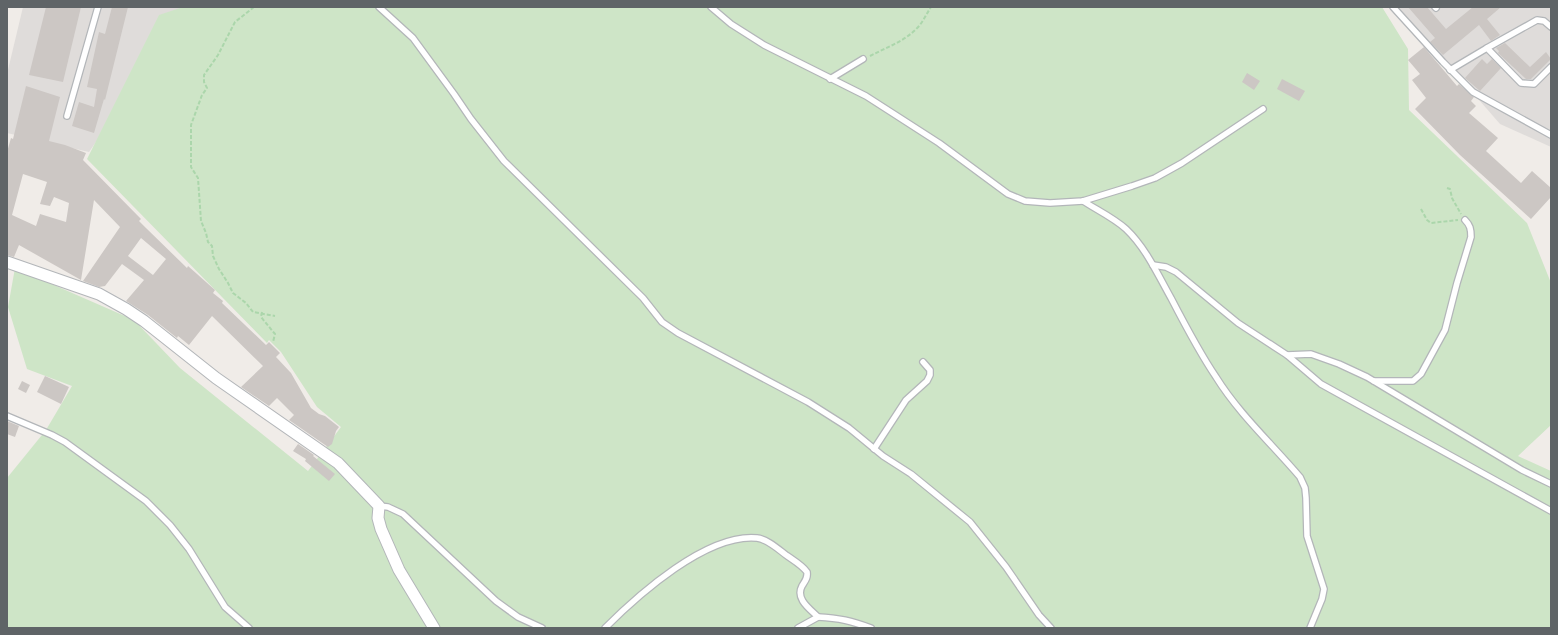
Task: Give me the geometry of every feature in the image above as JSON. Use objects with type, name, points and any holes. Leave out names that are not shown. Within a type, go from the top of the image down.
[{"type":"street","points":[[7,262],[99,294],[126,309],[144,321],[216,378],[338,463],[379,506],[378,518],[381,529],[396,563],[434,628]]},
{"type":"lane","points":[[67,116],[98,7]]},
{"type":"lane","points":[[379,7],[412,38],[471,119],[504,161],[642,298],[662,322],[718,355],[808,402],[849,428],[874,449],[911,474],[970,522],[1006,567],[1039,615],[1051,628]]},
{"type":"lane","points":[[711,7],[731,24],[764,45],[866,96],[938,143],[1008,194],[1025,202],[1050,203],[1083,201],[1155,178],[1182,163],[1263,109]]},
{"type":"lane","points":[[1393,7],[1450,70],[1473,92],[1551,135]]},
{"type":"lane","points":[[1450,70],[1536,20],[1544,21],[1551,27]]},
{"type":"lane","points":[[1487,48],[1521,83],[1534,84],[1551,67]]},
{"type":"lane","points":[[830,79],[864,58]]},
{"type":"lane","points":[[1083,201],[1114,220],[1126,230],[1153,265],[1187,329],[1228,394],[1300,477],[1305,488],[1307,536],[1324,589],[1322,599],[1310,628]]},
{"type":"lane","points":[[1373,381],[1413,381],[1421,374],[1431,358],[1445,330],[1471,237],[1471,229],[1465,220]]},
{"type":"lane","points":[[1153,265],[1166,267],[1176,272],[1238,323],[1287,355],[1321,384],[1551,511]]},
{"type":"lane","points":[[1287,355],[1311,354],[1339,364],[1373,381],[1522,470],[1551,484]]},
{"type":"lane","points":[[874,449],[906,400],[927,381],[930,375],[930,370],[924,362]]},
{"type":"lane","points":[[7,416],[65,442],[146,501],[170,525],[188,549],[225,607],[249,628]]},
{"type":"lane","points":[[379,506],[388,507],[403,514],[496,601],[518,617],[542,628]]},
{"type":"lane","points":[[605,628],[642,593],[678,567],[709,548],[738,539],[757,538],[806,570],[807,577],[801,588],[800,595],[803,601],[818,617]]},
{"type":"lane","points":[[798,628],[818,617],[838,618],[871,628]]},
{"type":"path","points":[[254,7],[235,22],[218,55],[204,75],[204,82],[207,88],[202,95],[196,113],[191,121],[190,162],[192,170],[198,178],[199,212],[208,242],[212,246],[215,264],[228,283],[233,294],[246,303],[253,312],[262,312],[275,316]]},
{"type":"path","points":[[864,58],[902,41],[919,26],[931,7]]},
{"type":"path","points":[[1421,209],[1427,220],[1431,223],[1465,220],[1452,198],[1450,189],[1447,188]]},
{"type":"path","points":[[262,312],[261,317],[276,334],[273,342]]},
{"type":"shaded area","points":[[23,7],[191,7],[163,44],[89,152],[7,133],[7,74]]},
{"type":"shaded area","points":[[1398,7],[1551,7],[1551,147],[1500,124]]},
{"type":"green space","points":[[183,7],[1382,7],[1408,49],[1409,110],[1527,223],[1551,283],[1551,425],[1518,456],[1551,471],[1551,628],[7,628],[7,478],[46,430],[72,386],[27,369],[8,307],[15,268],[134,320],[180,368],[308,471],[341,427],[317,407],[281,352],[269,340],[267,343],[87,159],[159,15]]},
{"type":"building","points":[[46,7],[81,7],[63,82],[29,75]]},
{"type":"building","points":[[112,7],[128,7],[105,100],[104,99],[94,133],[72,126],[79,102],[94,107],[97,89],[87,87],[99,32],[105,34]]},
{"type":"building","points":[[1408,7],[1427,7],[1446,29],[1473,7],[1501,7],[1487,19],[1500,35],[1491,41],[1479,25],[1443,55],[1430,42],[1435,38]]},
{"type":"building","points":[[1505,43],[1530,67],[1546,52],[1551,59],[1531,79],[1526,79],[1498,53],[1499,51],[1496,48]]},
{"type":"building","points":[[1424,47],[1457,86],[1459,84],[1474,97],[1471,101],[1476,106],[1469,113],[1498,138],[1486,151],[1521,183],[1532,171],[1551,188],[1551,197],[1531,219],[1460,155],[1415,109],[1426,98],[1412,80],[1420,74],[1408,60]]},
{"type":"building","points":[[1482,59],[1487,64],[1492,59],[1501,68],[1480,91],[1465,78]]},
{"type":"building","points":[[1247,73],[1260,81],[1254,90],[1242,82]]},
{"type":"building","points":[[1282,79],[1305,91],[1299,101],[1277,89]]},
{"type":"building","points":[[26,86],[60,97],[49,141],[86,153],[83,160],[141,219],[139,221],[187,268],[188,266],[215,290],[213,293],[223,301],[222,303],[266,345],[269,342],[280,353],[276,357],[291,373],[311,408],[319,414],[325,416],[339,427],[336,431],[332,444],[328,447],[289,420],[294,415],[277,398],[269,406],[241,387],[263,366],[212,316],[189,345],[126,301],[144,280],[122,264],[105,286],[99,287],[83,281],[120,227],[94,200],[81,280],[19,245],[14,257],[7,255],[7,152],[11,138],[13,139]],"holes":[[[23,174],[47,182],[40,204],[50,206],[54,197],[69,203],[66,222],[40,214],[36,226],[12,215]],[[141,238],[166,259],[153,275],[128,256]]]},
{"type":"building","points":[[45,376],[69,387],[61,404],[37,392]]},
{"type":"building","points":[[22,381],[30,385],[26,393],[18,389]]},
{"type":"building","points":[[7,421],[19,426],[15,437],[7,434]]},
{"type":"building","points":[[298,444],[314,455],[313,456],[335,474],[329,481],[305,461],[306,459],[293,451]]}]
